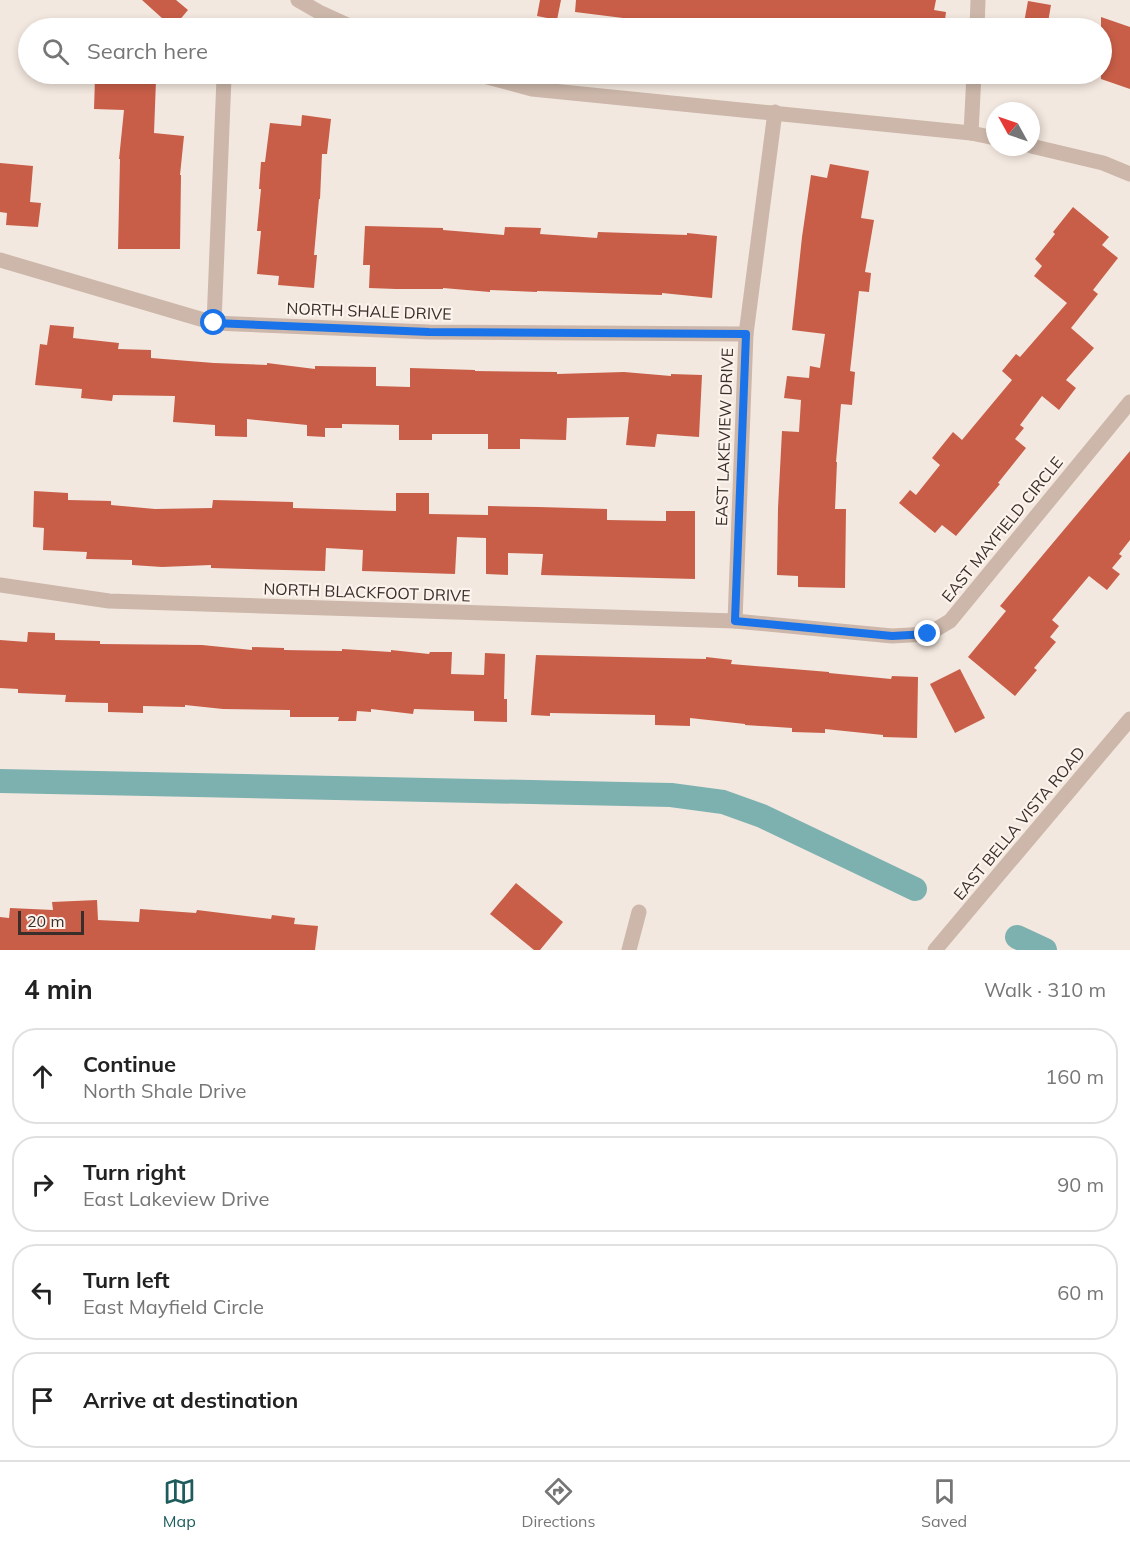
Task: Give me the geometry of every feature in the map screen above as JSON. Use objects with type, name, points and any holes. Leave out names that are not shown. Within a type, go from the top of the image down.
[{"type":"street","points":[[298,0],[322,6],[339,18]]},
{"type":"street","points":[[977,18],[978,0]]},
{"type":"street","points":[[214,323],[224,84]]},
{"type":"street","points":[[513,84],[532,89],[775,112],[986,136]]},
{"type":"street","points":[[971,133],[973,84]]},
{"type":"street","name":"EAST LAKEVIEW DRIVE","points":[[735,621],[746,334],[775,112]]},
{"type":"street","points":[[1040,148],[1104,163],[1130,174]]},
{"type":"street","points":[[0,260],[0,271]]},
{"type":"street","name":"NORTH SHALE DRIVE","points":[[0,260],[214,323],[429,332],[746,334]]},
{"type":"street","name":"EAST MAYFIELD CIRCLE","points":[[735,621],[892,636],[928,634],[950,621],[1130,402]]},
{"type":"street","name":"NORTH BLACKFOOT DRIVE","points":[[0,585],[109,601],[735,621]]},
{"type":"street","name":"EAST BELLA VISTA ROAD","points":[[935,950],[1130,718]]},
{"type":"street","points":[[629,950],[639,912]]},
{"type":"building","points":[[142,0],[176,0],[188,10],[181,18],[162,18]]},
{"type":"building","points":[[540,0],[561,0],[557,18],[537,16]]},
{"type":"building","points":[[576,0],[936,0],[934,10],[946,12],[945,18],[623,18],[575,12]]},
{"type":"building","points":[[1028,1],[1051,5],[1049,18],[1025,18]]},
{"type":"building","points":[[1112,21],[1130,27],[1130,89],[1112,83]]},
{"type":"building","points":[[95,84],[156,84],[154,133],[184,136],[180,175],[180,249],[118,249],[119,159],[124,110],[94,109]]},
{"type":"building","points":[[302,115],[331,119],[327,154],[322,154],[314,255],[317,255],[314,288],[278,285],[279,276],[257,274],[261,231],[257,231],[261,162],[265,162],[270,123],[301,126]]},
{"type":"building","points":[[0,163],[33,166],[30,202],[41,203],[38,227],[6,225],[7,213],[0,212]]},
{"type":"building","points":[[830,164],[869,171],[861,218],[874,220],[865,272],[871,273],[869,292],[859,291],[850,371],[855,372],[852,405],[841,404],[836,462],[835,509],[846,509],[845,588],[798,587],[798,576],[777,575],[782,431],[799,432],[801,400],[784,398],[787,376],[809,378],[810,366],[820,368],[825,334],[792,330],[802,237],[811,175],[827,178]]},
{"type":"building","points":[[1073,207],[1109,237],[1102,245],[1118,258],[1093,290],[1098,294],[1071,328],[1094,348],[1066,380],[1076,388],[1059,410],[1042,396],[1020,425],[1024,428],[1015,439],[1026,448],[998,483],[1000,484],[956,536],[942,525],[935,533],[899,503],[910,490],[916,495],[940,465],[932,458],[953,432],[962,440],[1012,380],[1002,371],[1016,354],[1020,357],[1067,303],[1034,276],[1042,266],[1035,259]]},
{"type":"building","points":[[365,226],[443,228],[443,230],[504,235],[505,227],[541,228],[540,234],[597,238],[598,232],[687,235],[687,233],[717,236],[712,298],[662,293],[662,295],[369,288],[370,265],[363,265]]},
{"type":"building","points":[[50,325],[74,327],[73,338],[119,343],[118,349],[151,350],[151,358],[214,363],[267,365],[267,363],[315,369],[315,366],[376,367],[376,386],[410,387],[410,368],[557,372],[557,374],[624,372],[671,376],[671,374],[702,375],[699,437],[657,434],[655,447],[626,445],[629,417],[567,418],[566,440],[520,439],[520,449],[488,449],[488,434],[432,434],[432,440],[399,440],[399,425],[342,424],[342,428],[325,428],[325,437],[307,436],[307,425],[247,419],[247,437],[215,436],[215,425],[173,422],[175,396],[113,395],[112,401],[81,398],[82,389],[35,385],[40,344],[47,345]]},
{"type":"building","points":[[1130,451],[1130,540],[1119,554],[1122,556],[1112,568],[1120,574],[1107,590],[1089,576],[1052,620],[1059,626],[1050,637],[1056,642],[1015,696],[968,657],[1006,611],[1000,606]]},
{"type":"building","points":[[34,491],[68,493],[68,500],[111,501],[111,505],[155,509],[212,508],[213,500],[293,502],[293,508],[396,511],[396,493],[429,493],[429,514],[488,515],[488,506],[607,509],[607,520],[666,521],[666,511],[695,511],[695,579],[541,575],[543,554],[508,553],[508,575],[486,574],[486,538],[457,537],[455,574],[362,571],[363,550],[326,548],[325,571],[211,568],[211,565],[162,567],[132,565],[132,560],[86,559],[87,552],[43,550],[44,528],[33,527]]},
{"type":"building","points":[[28,632],[55,633],[55,640],[100,641],[100,644],[202,645],[252,650],[252,647],[284,648],[284,650],[342,651],[342,649],[391,652],[391,650],[429,654],[430,652],[452,652],[451,674],[484,675],[485,653],[505,654],[504,699],[507,699],[507,722],[474,721],[474,711],[414,709],[413,714],[371,709],[371,712],[357,711],[356,721],[338,721],[339,717],[290,717],[290,710],[223,709],[185,705],[185,707],[143,706],[143,713],[108,712],[108,703],[65,702],[66,695],[18,693],[18,689],[0,688],[0,640],[27,642]]},
{"type":"building","points":[[536,655],[706,659],[706,657],[732,660],[731,664],[891,679],[892,676],[918,677],[917,738],[883,737],[883,735],[825,729],[825,733],[792,732],[792,728],[690,718],[690,726],[655,725],[655,715],[550,713],[550,716],[531,715]]},
{"type":"building","points":[[960,669],[985,718],[955,733],[930,684]]},
{"type":"building","points":[[516,883],[563,922],[540,950],[534,950],[490,914]]},
{"type":"building","points":[[97,900],[98,920],[139,922],[140,909],[196,913],[197,910],[271,919],[272,915],[295,918],[294,924],[318,926],[315,950],[0,950],[0,917],[9,918],[10,908],[53,910],[52,902]]},
{"type":"waterway","points":[[0,781],[671,795],[723,802],[762,816],[915,889]]},
{"type":"waterway","points":[[1017,937],[1045,950]]},
{"type":"route","points":[[214,323],[429,332],[746,334],[735,621],[892,636],[928,634]]}]
